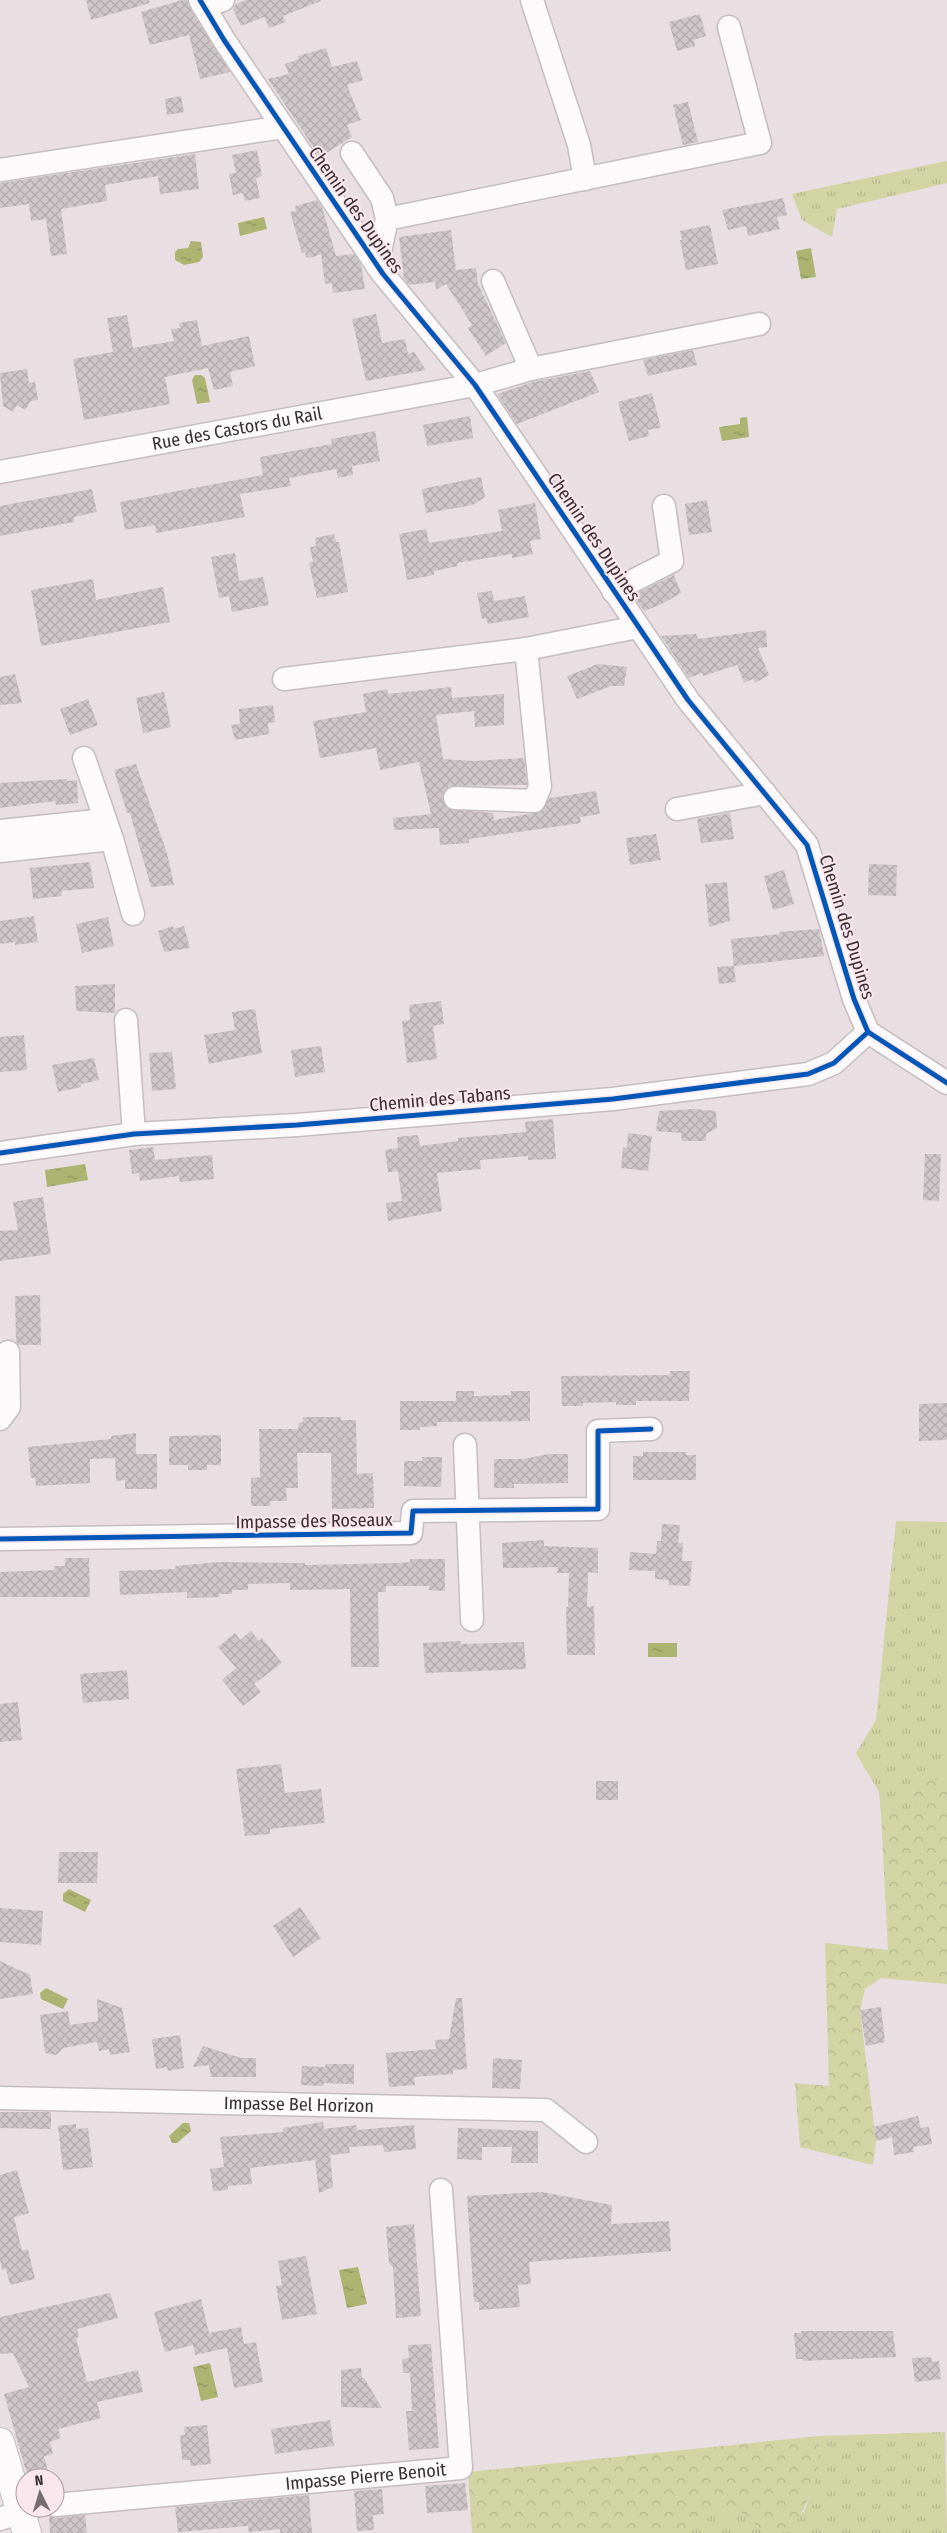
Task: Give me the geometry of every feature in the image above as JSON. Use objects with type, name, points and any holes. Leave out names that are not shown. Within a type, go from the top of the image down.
[{"type":"main road","points":[[0,2442],[15,2499]]},
{"type":"street","points":[[532,0],[579,145],[585,180]]},
{"type":"street","name":"Chemin des Dupines","points":[[209,2],[224,40],[377,266],[475,385],[688,700],[807,845],[854,999],[868,1032]]},
{"type":"street","name":"Chemin des Dupines","points":[[387,219],[760,143],[729,27]]},
{"type":"street","points":[[0,170],[283,127]]},
{"type":"street","name":"Chemin des Dupines","points":[[352,153],[382,198],[387,219],[377,266]]},
{"type":"street","points":[[493,281],[530,369]]},
{"type":"street","points":[[475,385],[530,369],[759,324]]},
{"type":"street","name":"Rue des Castors du Rail","points":[[0,472],[475,385]]},
{"type":"street","name":"Chemin des Dupines","points":[[613,591],[672,561],[664,506]]},
{"type":"street","points":[[284,679],[526,649],[638,627]]},
{"type":"street","points":[[455,798],[534,801],[540,787],[526,649]]},
{"type":"street","points":[[84,758],[133,914]]},
{"type":"street","points":[[677,809],[765,793]]},
{"type":"street","points":[[0,831],[108,830]]},
{"type":"street","points":[[0,851],[108,830]]},
{"type":"street","points":[[126,1020],[134,1134]]},
{"type":"street","points":[[868,1032],[947,1083]]},
{"type":"street","name":"Chemin des Tabans","points":[[0,1153],[134,1134],[297,1125],[613,1099],[808,1074],[834,1063],[868,1032]]},
{"type":"street","points":[[0,1419],[9,1407],[8,1352]]},
{"type":"street","name":"Impasse des Roseaux","points":[[0,1539],[412,1533],[413,1511],[598,1509],[598,1431],[651,1429]]},
{"type":"street","points":[[465,1446],[472,1620]]},
{"type":"street","name":"Impasse Bel Horizon","points":[[0,2098],[546,2110],[586,2142]]},
{"type":"street","name":"Impasse Pierre Benoit","points":[[65,2504],[461,2468],[441,2190]]},
{"type":"green space","points":[[947,161],[947,183],[837,209],[832,237],[802,220],[792,194]]},
{"type":"green space","points":[[896,1521],[947,1522],[947,1779],[913,1783],[912,1814],[881,1814],[879,1792],[856,1753],[876,1720]]},
{"type":"green space","points":[[947,1779],[947,1984],[881,1978],[865,1989],[860,2010],[876,2141],[873,2165],[800,2147],[795,2083],[829,2086],[825,1943],[888,1950],[881,1814],[912,1813],[913,1782]]},
{"type":"green space","points":[[945,2432],[947,2533],[688,2533],[686,2519],[735,2507],[763,2531],[804,2512],[818,2465],[819,2436]]},
{"type":"green space","points":[[819,2436],[820,2449],[817,2474],[809,2498],[790,2532],[763,2531],[735,2507],[687,2519],[688,2533],[472,2533],[468,2472]]},
{"type":"water","points":[[264,217],[267,229],[240,236],[238,223]]},
{"type":"water","points":[[191,241],[201,242],[203,257],[199,262],[184,265],[175,260],[175,252],[178,249],[188,248]]},
{"type":"water","points":[[811,248],[816,277],[801,279],[796,251]]},
{"type":"water","points":[[195,375],[201,375],[205,378],[210,402],[197,404],[192,380]]},
{"type":"water","points":[[747,417],[749,437],[722,441],[719,427],[740,424],[740,418]]},
{"type":"water","points":[[85,1164],[88,1180],[47,1187],[45,1170]]},
{"type":"water","points":[[648,1643],[677,1643],[677,1657],[648,1657]]},
{"type":"water","points":[[69,1889],[91,1900],[85,1912],[63,1901],[63,1894]]},
{"type":"water","points":[[46,1988],[68,1999],[63,2009],[41,1999],[40,1993]]},
{"type":"water","points":[[183,2123],[189,2123],[191,2131],[177,2143],[172,2143],[169,2136]]},
{"type":"water","points":[[358,2267],[367,2304],[347,2308],[339,2270]]},
{"type":"water","points":[[210,2363],[218,2397],[201,2401],[193,2367]]},
{"type":"building","points":[[86,0],[149,0],[150,3],[91,20]]},
{"type":"building","points":[[187,0],[191,10],[230,72],[200,79],[189,35],[150,45],[141,12]]},
{"type":"building","points":[[246,0],[321,1],[283,16],[286,22],[269,28],[264,17],[241,26],[233,9],[236,4]]},
{"type":"building","points":[[700,14],[706,36],[694,40],[695,46],[677,51],[669,22]]},
{"type":"building","points":[[326,48],[332,67],[357,61],[363,80],[347,85],[361,120],[347,125],[352,137],[320,157],[268,79],[289,74],[285,64],[299,59],[298,56]]},
{"type":"building","points":[[181,96],[184,112],[167,115],[165,99]]},
{"type":"building","points":[[688,102],[698,142],[683,145],[673,105]]},
{"type":"building","points":[[257,150],[262,176],[256,178],[260,198],[245,201],[243,193],[233,195],[229,174],[236,173],[232,155]]},
{"type":"building","points":[[195,154],[199,189],[160,194],[158,176],[105,185],[107,201],[61,209],[67,254],[51,256],[46,219],[31,221],[29,204],[0,208],[0,183]]},
{"type":"building","points":[[783,198],[787,215],[777,217],[780,229],[748,236],[746,226],[728,230],[722,210]]},
{"type":"building","points":[[317,200],[322,207],[336,256],[354,254],[361,264],[365,289],[333,293],[332,283],[325,284],[321,254],[310,258],[306,257],[305,252],[302,253],[290,212],[296,211],[295,206]]},
{"type":"building","points":[[710,225],[718,264],[686,270],[680,231]]},
{"type":"building","points":[[451,230],[456,270],[476,268],[478,284],[506,343],[486,356],[468,328],[472,325],[446,284],[436,290],[435,282],[409,285],[404,279],[399,237]]},
{"type":"building","points":[[376,314],[382,343],[405,339],[408,354],[414,352],[426,370],[366,381],[352,319]]},
{"type":"building","points":[[127,315],[133,348],[174,341],[171,329],[180,328],[179,323],[197,320],[202,346],[249,336],[255,366],[230,372],[233,386],[214,390],[208,368],[165,377],[170,404],[84,420],[73,359],[113,352],[107,318]]},
{"type":"building","points":[[693,350],[697,365],[648,376],[643,360]]},
{"type":"building","points":[[27,369],[29,383],[35,382],[38,400],[31,401],[25,410],[17,405],[13,412],[3,406],[0,373]]},
{"type":"building","points":[[590,371],[599,392],[517,424],[497,394],[533,382]]},
{"type":"building","points":[[652,393],[661,428],[648,430],[649,436],[629,441],[618,402]]},
{"type":"building","points":[[470,416],[473,438],[427,446],[423,425]]},
{"type":"building","points":[[375,431],[380,461],[352,466],[353,475],[338,478],[336,469],[289,478],[291,486],[240,494],[245,517],[156,533],[155,525],[125,530],[120,502],[263,475],[260,457],[332,444],[331,439]]},
{"type":"building","points":[[481,477],[485,497],[473,505],[426,513],[422,489]]},
{"type":"building","points":[[92,489],[97,512],[74,517],[74,522],[0,536],[0,506]]},
{"type":"building","points":[[707,500],[712,532],[689,535],[685,504]]},
{"type":"building","points":[[535,503],[541,539],[530,541],[533,554],[512,558],[512,554],[457,563],[458,566],[434,571],[434,575],[407,580],[399,534],[426,529],[429,543],[502,531],[498,510]]},
{"type":"building","points":[[334,534],[336,542],[339,542],[348,592],[317,598],[309,563],[313,562],[310,547],[316,546],[315,538]]},
{"type":"building","points":[[235,553],[239,581],[263,577],[269,605],[232,612],[229,596],[219,598],[211,557]]},
{"type":"building","points":[[674,575],[681,593],[662,604],[644,611],[633,595]]},
{"type":"building","points":[[93,579],[96,600],[163,587],[170,622],[41,646],[31,590]]},
{"type":"building","points":[[492,591],[494,601],[525,596],[529,617],[488,624],[486,618],[482,619],[477,593]]},
{"type":"building","points":[[766,630],[767,647],[758,648],[769,675],[755,683],[753,679],[744,683],[737,665],[703,676],[702,673],[689,678],[661,636],[696,634],[698,639]]},
{"type":"building","points":[[598,664],[627,667],[624,686],[611,686],[577,699],[567,676]]},
{"type":"building","points":[[15,674],[22,703],[0,705],[0,677]]},
{"type":"building","points":[[451,687],[452,698],[504,694],[504,725],[475,727],[474,711],[436,715],[443,759],[473,761],[524,758],[527,785],[449,786],[442,797],[448,809],[493,813],[494,820],[540,812],[550,798],[596,791],[600,814],[580,817],[581,823],[469,839],[469,843],[440,845],[439,828],[394,830],[393,818],[431,814],[419,762],[380,770],[376,748],[320,758],[313,721],[366,712],[363,694],[387,689],[388,694]]},
{"type":"building","points":[[164,692],[171,727],[143,733],[136,698]]},
{"type":"building","points":[[88,699],[98,725],[70,735],[60,709]]},
{"type":"building","points":[[273,705],[275,722],[268,723],[269,734],[235,740],[231,725],[240,724],[239,709]]},
{"type":"building","points":[[136,764],[167,853],[174,885],[151,887],[130,813],[127,813],[114,770]]},
{"type":"building","points":[[67,779],[67,781],[77,780],[78,803],[56,805],[55,801],[0,808],[0,783]]},
{"type":"building","points":[[730,813],[734,839],[701,843],[697,819]]},
{"type":"building","points":[[656,834],[661,860],[630,865],[626,838]]},
{"type":"building","points":[[90,862],[94,888],[61,891],[62,896],[33,899],[30,868]]},
{"type":"building","points":[[869,864],[897,865],[896,896],[868,895]]},
{"type":"building","points":[[784,870],[794,904],[773,910],[764,876]]},
{"type":"building","points":[[727,882],[730,921],[709,927],[705,884]]},
{"type":"building","points":[[34,916],[38,942],[15,945],[15,942],[0,944],[0,921]]},
{"type":"building","points":[[108,917],[114,946],[82,953],[76,924]]},
{"type":"building","points":[[173,926],[174,929],[184,926],[190,948],[164,952],[158,931]]},
{"type":"building","points":[[819,929],[824,956],[734,966],[731,939],[780,934],[779,932]]},
{"type":"building","points":[[734,966],[736,982],[719,984],[717,967]]},
{"type":"building","points":[[115,984],[115,1013],[76,1011],[75,986]]},
{"type":"building","points":[[441,1001],[444,1024],[433,1026],[437,1059],[407,1063],[402,1021],[410,1020],[409,1005]]},
{"type":"building","points":[[255,1009],[262,1053],[209,1064],[204,1035],[235,1030],[232,1012]]},
{"type":"building","points":[[24,1035],[27,1070],[0,1072],[0,1037]]},
{"type":"building","points":[[321,1046],[325,1072],[295,1077],[291,1050]]},
{"type":"building","points":[[172,1052],[176,1089],[152,1091],[149,1053]]},
{"type":"building","points":[[94,1058],[99,1080],[81,1084],[81,1087],[58,1092],[52,1065]]},
{"type":"building","points":[[694,1109],[716,1111],[717,1128],[706,1134],[706,1141],[682,1141],[681,1133],[656,1131],[659,1111]]},
{"type":"building","points":[[553,1119],[556,1159],[528,1160],[528,1156],[480,1160],[481,1169],[437,1173],[442,1211],[388,1221],[386,1203],[402,1201],[398,1171],[388,1172],[385,1150],[398,1148],[397,1137],[418,1135],[420,1146],[458,1141],[458,1138],[526,1132],[525,1122]]},
{"type":"building","points":[[628,1133],[652,1136],[648,1171],[621,1168],[623,1147],[627,1148]]},
{"type":"building","points":[[153,1147],[155,1160],[212,1155],[214,1179],[180,1182],[179,1176],[140,1181],[139,1173],[132,1174],[129,1150]]},
{"type":"building","points":[[925,1154],[941,1154],[939,1201],[923,1200]]},
{"type":"building","points":[[43,1197],[51,1254],[0,1261],[0,1231],[18,1230],[13,1202]]},
{"type":"building","points":[[40,1295],[41,1345],[19,1345],[16,1342],[15,1296]]},
{"type":"building","points":[[670,1371],[690,1371],[689,1401],[636,1401],[636,1405],[616,1405],[616,1402],[583,1403],[583,1406],[562,1406],[561,1376],[670,1375]]},
{"type":"building","points":[[456,1391],[474,1391],[474,1396],[511,1395],[511,1391],[530,1391],[530,1421],[437,1422],[437,1426],[420,1427],[420,1430],[400,1430],[400,1401],[456,1401]]},
{"type":"building","points":[[947,1403],[947,1440],[919,1441],[919,1404]]},
{"type":"building","points":[[303,1417],[341,1417],[341,1420],[356,1420],[357,1474],[373,1473],[374,1508],[332,1509],[331,1453],[297,1453],[298,1488],[286,1488],[287,1501],[270,1501],[270,1506],[251,1506],[251,1478],[260,1477],[259,1429],[298,1429],[299,1423],[303,1422]]},
{"type":"building","points":[[136,1433],[136,1454],[157,1454],[157,1489],[125,1489],[125,1480],[116,1481],[115,1458],[90,1459],[90,1483],[36,1486],[35,1478],[31,1478],[28,1447],[111,1439],[111,1436]]},
{"type":"building","points":[[221,1435],[221,1465],[207,1465],[207,1470],[188,1470],[188,1465],[169,1465],[169,1436]]},
{"type":"building","points":[[643,1452],[686,1452],[686,1455],[696,1455],[696,1480],[633,1480],[633,1456],[643,1456]]},
{"type":"building","points":[[549,1454],[568,1454],[568,1483],[514,1484],[514,1488],[494,1488],[494,1459],[523,1459]]},
{"type":"building","points":[[422,1457],[442,1457],[441,1487],[404,1486],[404,1461],[422,1461]]},
{"type":"building","points":[[662,1524],[680,1525],[678,1543],[683,1543],[682,1561],[692,1561],[690,1586],[668,1585],[669,1580],[655,1579],[655,1571],[629,1570],[630,1552],[656,1554],[657,1541],[661,1541]]},
{"type":"building","points":[[544,1540],[544,1546],[598,1548],[598,1573],[588,1572],[587,1607],[594,1606],[595,1655],[567,1655],[566,1607],[568,1607],[569,1573],[557,1573],[558,1567],[503,1568],[502,1543]]},
{"type":"building","points":[[65,1558],[89,1558],[90,1597],[0,1597],[0,1572],[54,1570],[54,1566],[65,1566]]},
{"type":"building","points":[[410,1559],[445,1559],[445,1591],[429,1590],[429,1586],[386,1586],[386,1592],[378,1592],[379,1667],[351,1667],[350,1589],[290,1590],[290,1583],[248,1584],[248,1590],[232,1590],[232,1594],[219,1594],[219,1597],[187,1598],[187,1592],[120,1595],[119,1571],[175,1569],[175,1566],[220,1562],[305,1563],[305,1565],[399,1563],[410,1562]]},
{"type":"building","points":[[251,1631],[259,1641],[262,1638],[282,1663],[254,1684],[261,1692],[243,1706],[222,1680],[236,1668],[218,1647],[235,1633],[240,1640]]},
{"type":"building","points":[[461,1641],[461,1644],[524,1642],[526,1669],[425,1673],[423,1643]]},
{"type":"building","points":[[127,1670],[129,1699],[83,1703],[80,1674]]},
{"type":"building","points":[[18,1702],[22,1740],[0,1742],[0,1704]]},
{"type":"building","points":[[281,1764],[285,1793],[321,1789],[325,1823],[270,1829],[270,1834],[245,1836],[236,1769]]},
{"type":"building","points":[[596,1781],[618,1781],[618,1800],[596,1800]]},
{"type":"building","points":[[59,1852],[98,1852],[97,1883],[58,1883]]},
{"type":"building","points":[[300,1907],[321,1938],[293,1957],[273,1926]]},
{"type":"building","points":[[0,1908],[43,1911],[41,1945],[0,1942]]},
{"type":"building","points":[[0,1961],[30,1975],[33,1994],[0,1999]]},
{"type":"building","points":[[456,1998],[462,1998],[467,2069],[453,2070],[453,2074],[414,2077],[415,2085],[389,2087],[386,2053],[436,2049],[435,2040],[449,2039]]},
{"type":"building","points":[[97,1999],[122,2008],[130,2052],[110,2055],[109,2049],[99,2051],[97,2042],[63,2048],[56,2055],[45,2053],[40,2015],[68,2011],[70,2025],[98,2021]]},
{"type":"building","points":[[881,2007],[885,2042],[866,2046],[860,2010]]},
{"type":"building","points":[[180,2035],[184,2068],[168,2071],[167,2067],[156,2069],[152,2039]]},
{"type":"building","points":[[203,2046],[241,2058],[256,2058],[256,2077],[211,2077],[209,2065],[193,2067]]},
{"type":"building","points":[[493,2058],[522,2060],[520,2089],[492,2088]]},
{"type":"building","points":[[326,2064],[354,2064],[354,2084],[324,2083],[323,2086],[301,2085],[302,2066],[325,2067]]},
{"type":"building","points":[[0,2112],[51,2112],[51,2129],[0,2128]]},
{"type":"building","points":[[918,2116],[921,2128],[929,2127],[932,2144],[913,2147],[914,2152],[894,2155],[892,2137],[876,2141],[873,2127]]},
{"type":"building","points":[[323,2122],[324,2129],[356,2125],[357,2130],[414,2125],[416,2149],[384,2152],[383,2145],[349,2147],[350,2153],[330,2155],[333,2187],[319,2193],[315,2160],[250,2168],[252,2184],[228,2186],[228,2190],[213,2191],[210,2169],[224,2167],[220,2137],[283,2132],[283,2128]]},
{"type":"building","points":[[76,2124],[76,2129],[88,2128],[93,2167],[63,2170],[58,2126]]},
{"type":"building","points":[[458,2128],[538,2131],[538,2163],[511,2163],[512,2147],[482,2147],[482,2160],[457,2159]]},
{"type":"building","points":[[17,2170],[29,2213],[14,2217],[22,2251],[28,2249],[35,2279],[10,2285],[6,2269],[2,2270],[0,2260],[0,2175]]},
{"type":"building","points":[[542,2192],[612,2205],[611,2224],[669,2221],[671,2251],[529,2262],[531,2284],[518,2285],[520,2307],[479,2310],[479,2302],[474,2302],[467,2196]]},
{"type":"building","points":[[414,2224],[421,2316],[396,2318],[393,2267],[389,2263],[386,2227]]},
{"type":"building","points":[[306,2256],[317,2314],[282,2320],[276,2286],[282,2285],[278,2261]]},
{"type":"building","points":[[110,2293],[118,2318],[77,2329],[79,2337],[76,2338],[87,2382],[138,2370],[143,2392],[97,2402],[101,2418],[58,2429],[61,2438],[50,2442],[53,2454],[44,2456],[47,2468],[25,2468],[4,2394],[29,2387],[13,2353],[0,2354],[0,2317]]},
{"type":"building","points":[[201,2299],[209,2333],[241,2327],[244,2344],[256,2342],[263,2382],[234,2388],[227,2348],[195,2355],[193,2345],[165,2352],[154,2312]]},
{"type":"building","points":[[801,2331],[893,2331],[896,2357],[803,2361],[803,2359],[796,2359],[794,2333],[801,2333]]},
{"type":"building","points":[[431,2344],[439,2448],[409,2450],[406,2411],[412,2411],[410,2373],[403,2373],[402,2359],[409,2358],[408,2345]]},
{"type":"building","points":[[931,2357],[932,2362],[939,2361],[941,2379],[915,2382],[912,2358]]},
{"type":"building","points":[[361,2368],[362,2378],[364,2378],[382,2408],[341,2407],[341,2370]]},
{"type":"building","points":[[330,2420],[334,2446],[275,2454],[271,2429]]},
{"type":"building","points":[[207,2425],[211,2464],[190,2466],[190,2460],[182,2460],[180,2435],[185,2435],[184,2427]]},
{"type":"building","points":[[465,2483],[468,2510],[427,2513],[425,2486]]},
{"type":"building","points":[[382,2489],[384,2514],[373,2515],[374,2530],[357,2531],[354,2491]]},
{"type":"building","points":[[309,2495],[312,2533],[280,2533],[280,2529],[249,2532],[248,2526],[178,2532],[175,2507]]},
{"type":"building","points":[[85,2515],[87,2533],[50,2533],[49,2518]]},
{"type":"cycle path","points":[[200,0],[224,40],[383,274],[475,385],[688,700],[807,845],[854,999],[868,1032],[947,1083]]},
{"type":"cycle path","points":[[0,1153],[134,1134],[297,1125],[613,1099],[808,1074],[834,1063],[868,1032]]},
{"type":"cycle path","points":[[0,1539],[411,1533],[413,1511],[598,1509],[598,1431],[651,1429]]}]
